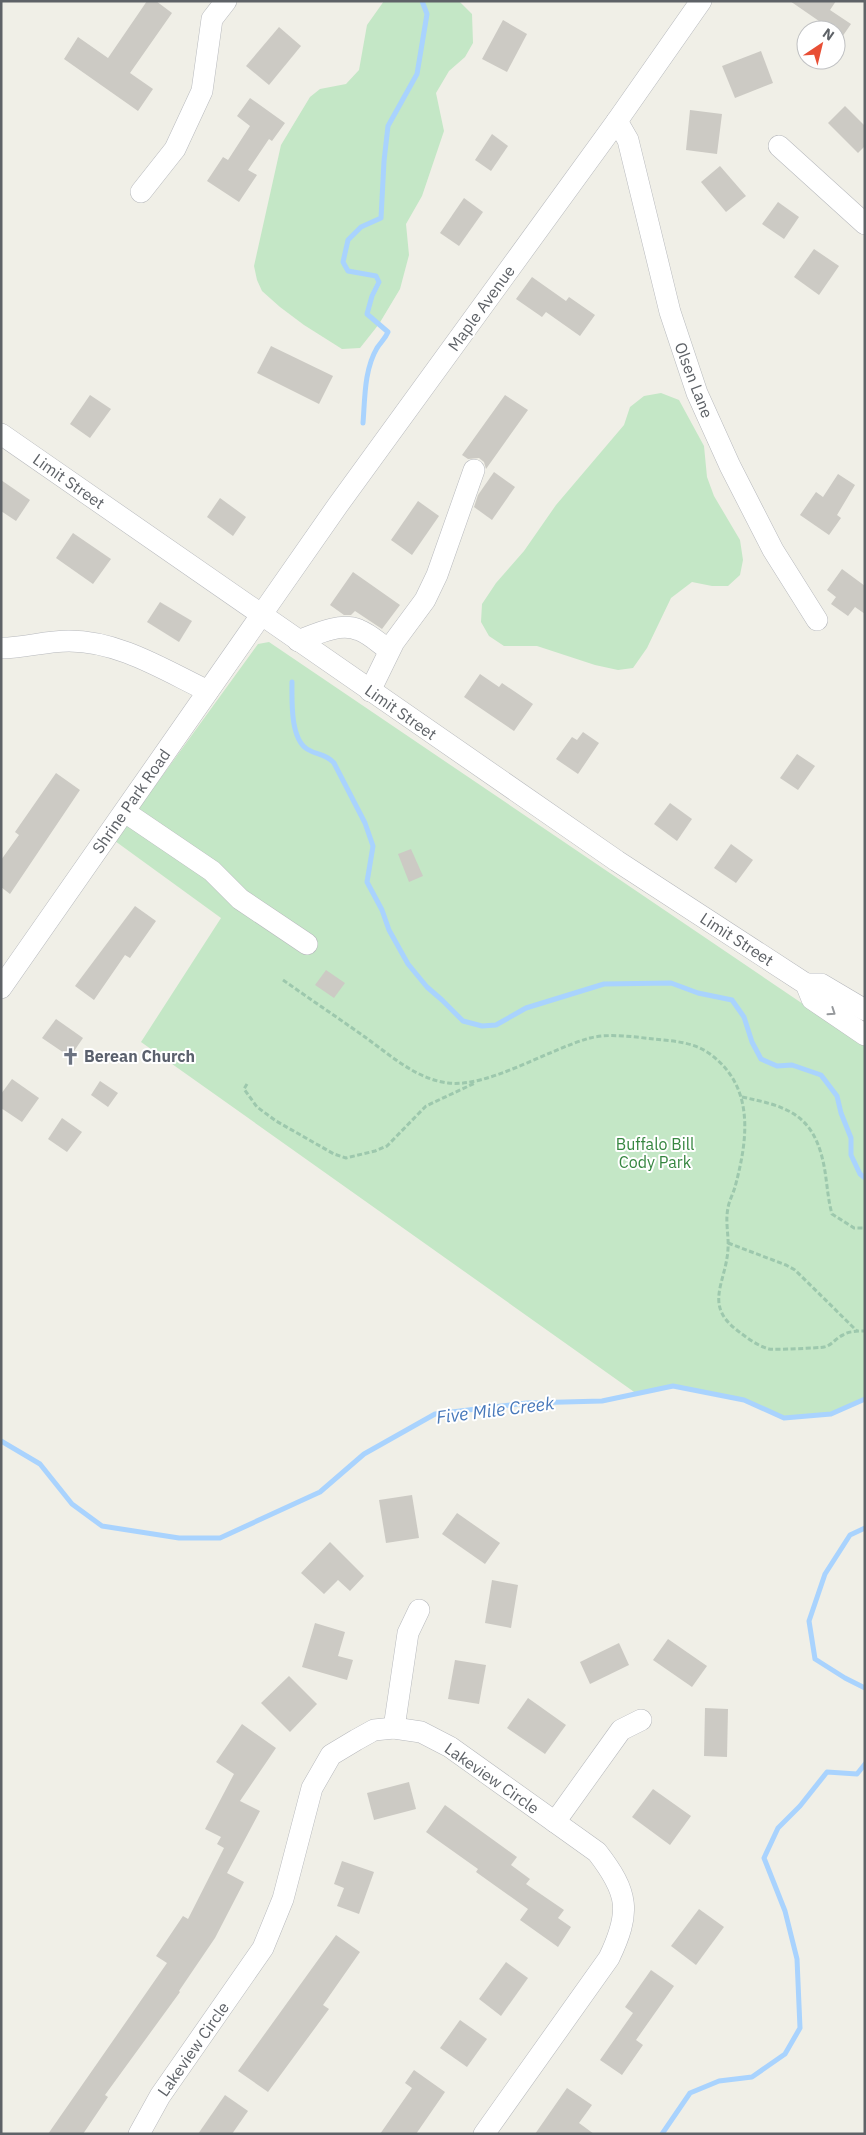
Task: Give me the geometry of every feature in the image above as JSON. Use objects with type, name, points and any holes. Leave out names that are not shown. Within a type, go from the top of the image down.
[{"type":"street","points":[[142,192],[175,149],[202,91],[212,19],[226,1]]},
{"type":"street","name":"Maple Avenue","points":[[261,614],[338,504],[617,121],[701,1]]},
{"type":"street","name":"Olsen Lane","points":[[617,121],[628,140],[670,312],[697,394],[772,550],[817,620]]},
{"type":"street","points":[[779,146],[865,224]]},
{"type":"street","name":"Limit Street","points":[[1,434],[617,861],[806,984],[821,984],[865,1010]]},
{"type":"street","points":[[370,691],[389,650],[425,600],[437,575],[474,470]]},
{"type":"street","name":"Shrine Park Road","points":[[1,988],[261,614]]},
{"type":"street","points":[[298,641],[328,630],[348,626],[361,630],[389,650]]},
{"type":"street","points":[[1,659],[12,648],[46,642],[71,641],[97,644],[122,651],[208,691]]},
{"type":"street","points":[[125,812],[212,871],[240,899],[307,944]]},
{"type":"street","name":"Limit Street","points":[[806,984],[812,999],[865,1034]]},
{"type":"street","points":[[394,1728],[408,1633],[419,1610]]},
{"type":"street","points":[[554,1822],[621,1730],[641,1720]]},
{"type":"street","name":"Lakeview Circle","points":[[139,2134],[160,2096],[263,1948],[283,1899],[312,1788],[331,1755],[374,1730],[394,1728],[421,1732],[450,1747],[597,1852],[615,1875],[624,1905],[621,1932],[609,1958],[484,2134]]},
{"type":"path","points":[[283,980],[411,1070],[445,1082],[465,1083],[480,1081]]},
{"type":"path","points":[[247,1084],[244,1089],[249,1097],[257,1107],[276,1122],[334,1154],[346,1158],[366,1154],[387,1146],[426,1106],[561,1047],[593,1038],[628,1037],[670,1040],[700,1048],[722,1064],[735,1083],[742,1097],[745,1116],[744,1144],[735,1188],[728,1207],[726,1221],[728,1250],[718,1303],[726,1322],[758,1345],[772,1350],[824,1347],[843,1335],[865,1331]]},
{"type":"path","points":[[742,1097],[781,1107],[801,1118],[818,1146],[823,1160],[832,1214],[854,1228],[865,1228]]},
{"type":"path","points":[[728,1244],[795,1270],[857,1331]]},
{"type":"green space","points":[[384,1],[459,1],[472,14],[473,43],[465,57],[449,71],[436,93],[444,131],[422,196],[406,224],[409,255],[400,289],[379,324],[360,348],[342,349],[304,325],[262,291],[254,266],[281,145],[310,97],[320,89],[346,84],[359,70],[367,25]]},
{"type":"green space","points":[[661,393],[679,400],[704,446],[707,477],[714,496],[740,540],[743,560],[740,575],[728,586],[712,586],[692,582],[671,598],[647,648],[633,668],[618,670],[595,665],[537,646],[504,646],[489,636],[481,622],[482,604],[496,583],[524,551],[556,505],[624,425],[630,407],[644,396]]},
{"type":"green space","name":"Buffalo Bill Cody Park","points":[[269,642],[865,1046],[865,1399],[831,1414],[784,1418],[744,1400],[673,1386],[637,1394],[141,1042],[221,918],[115,841],[258,644]]},
{"type":"building","points":[[147,1],[156,1],[172,13],[130,73],[153,89],[138,111],[64,59],[78,37],[108,58]]},
{"type":"building","points":[[790,1],[836,1],[830,10],[845,20],[818,20]]},
{"type":"building","points":[[503,20],[527,34],[507,72],[482,59]]},
{"type":"building","points":[[846,21],[851,24],[846,31]]},
{"type":"building","points":[[279,27],[301,46],[269,85],[246,66]]},
{"type":"building","points":[[761,51],[773,83],[735,98],[722,66]]},
{"type":"building","points":[[250,98],[285,123],[272,141],[269,139],[248,170],[257,175],[239,202],[207,181],[223,157],[228,160],[250,126],[237,116]]},
{"type":"building","points":[[845,106],[865,126],[865,146],[858,153],[828,123]]},
{"type":"building","points":[[690,110],[722,114],[717,154],[686,150]]},
{"type":"building","points":[[492,134],[508,146],[491,171],[475,160]]},
{"type":"building","points":[[720,166],[746,196],[726,212],[701,182]]},
{"type":"building","points":[[464,198],[483,212],[459,246],[440,233]]},
{"type":"building","points":[[778,202],[799,217],[784,239],[762,224]]},
{"type":"building","points":[[814,249],[839,266],[819,295],[794,277]]},
{"type":"building","points":[[532,277],[566,301],[569,297],[595,315],[580,336],[546,312],[542,317],[516,299]]},
{"type":"building","points":[[271,346],[333,376],[319,404],[257,373]]},
{"type":"building","points":[[90,395],[111,409],[90,438],[70,424]]},
{"type":"building","points":[[505,395],[528,410],[486,469],[484,462],[479,458],[468,459],[462,455]]},
{"type":"building","points":[[494,472],[515,487],[492,520],[474,507],[478,495]]},
{"type":"building","points":[[838,474],[855,485],[837,515],[841,518],[829,535],[800,515],[816,492],[823,497]]},
{"type":"building","points":[[1,480],[30,500],[16,521],[1,511]]},
{"type":"building","points":[[220,498],[246,517],[233,536],[207,517]]},
{"type":"building","points":[[418,501],[439,516],[412,555],[391,540]]},
{"type":"building","points":[[73,533],[111,559],[93,584],[56,558]]},
{"type":"building","points":[[842,569],[865,586],[865,614],[855,607],[848,616],[831,604],[836,597],[827,590]]},
{"type":"building","points":[[353,572],[400,605],[382,629],[355,611],[351,615],[344,615],[330,605]]},
{"type":"building","points":[[160,602],[192,621],[179,642],[147,622]]},
{"type":"building","points":[[480,674],[499,687],[502,683],[533,704],[514,731],[464,697]]},
{"type":"building","points":[[583,732],[599,743],[578,774],[556,759],[572,737],[577,740]]},
{"type":"building","points":[[797,754],[815,766],[798,790],[780,778]]},
{"type":"building","points":[[56,773],[80,790],[10,894],[1,887],[1,860],[19,835],[15,832]]},
{"type":"building","points":[[670,803],[692,819],[677,841],[654,824]]},
{"type":"building","points":[[731,844],[753,860],[736,883],[714,868]]},
{"type":"building","points":[[411,849],[423,876],[409,882],[398,854]]},
{"type":"building","points":[[135,906],[156,921],[130,958],[125,955],[94,1000],[75,986]]},
{"type":"building","points":[[326,970],[345,983],[334,998],[315,985]]},
{"type":"building","points":[[56,1019],[83,1038],[70,1057],[42,1038]]},
{"type":"building","points":[[12,1079],[39,1098],[22,1122],[1,1108],[1,1094]]},
{"type":"building","points":[[100,1081],[118,1093],[108,1107],[91,1095]]},
{"type":"building","points":[[62,1118],[82,1132],[67,1152],[48,1139]]},
{"type":"building","points":[[412,1495],[419,1538],[386,1543],[379,1500]]},
{"type":"building","points":[[457,1513],[500,1543],[485,1564],[442,1534]]},
{"type":"building","points":[[330,1542],[364,1576],[350,1591],[338,1580],[324,1594],[301,1573]]},
{"type":"building","points":[[492,1580],[518,1585],[511,1628],[485,1623]]},
{"type":"building","points":[[315,1623],[345,1632],[338,1656],[353,1660],[347,1680],[302,1667]]},
{"type":"building","points":[[668,1639],[707,1666],[692,1687],[653,1660]]},
{"type":"building","points":[[619,1643],[629,1665],[590,1684],[580,1662]]},
{"type":"building","points":[[455,1660],[486,1665],[479,1704],[448,1699]]},
{"type":"building","points":[[289,1676],[317,1704],[290,1732],[261,1703]]},
{"type":"building","points":[[528,1698],[566,1725],[545,1754],[507,1728]]},
{"type":"building","points":[[705,1708],[728,1709],[727,1757],[704,1756]]},
{"type":"building","points":[[242,1724],[276,1748],[240,1801],[260,1811],[227,1873],[244,1882],[215,1938],[180,1992],[105,2095],[108,2097],[83,2134],[48,2134],[167,1963],[156,1956],[183,1916],[188,1919],[224,1848],[217,1844],[221,1837],[205,1829],[234,1774],[216,1762]]},
{"type":"building","points":[[409,1782],[416,1809],[374,1820],[367,1793]]},
{"type":"building","points":[[653,1789],[691,1816],[670,1845],[632,1817]]},
{"type":"building","points":[[445,1805],[517,1857],[511,1865],[530,1879],[526,1884],[564,1910],[558,1918],[571,1927],[558,1947],[520,1920],[528,1909],[476,1872],[478,1869],[426,1832]]},
{"type":"building","points":[[342,1861],[374,1872],[359,1914],[337,1906],[344,1888],[334,1884]]},
{"type":"building","points":[[699,1909],[724,1927],[696,1965],[671,1946]]},
{"type":"building","points":[[336,1935],[360,1952],[323,2005],[329,2009],[268,2092],[238,2071]]},
{"type":"building","points":[[506,1962],[528,1978],[501,2016],[479,1999]]},
{"type":"building","points":[[651,1970],[674,1986],[636,2040],[643,2045],[622,2075],[600,2060],[633,2013],[625,2007]]},
{"type":"building","points":[[460,2020],[487,2039],[467,2067],[440,2048]]},
{"type":"building","points":[[414,2070],[445,2092],[416,2134],[380,2134],[412,2088],[405,2083]]},
{"type":"building","points":[[567,2088],[592,2105],[579,2123],[594,2134],[535,2134]]},
{"type":"building","points":[[225,2095],[248,2111],[232,2134],[198,2134]]},
{"type":"waterway","points":[[363,423],[366,385],[370,366],[377,348],[388,332],[367,314],[372,296],[379,282],[376,276],[348,271],[343,262],[348,240],[361,227],[381,218],[388,126],[417,74],[427,14],[422,1]]},
{"type":"waterway","points":[[292,682],[293,718],[301,744],[334,763],[365,823],[373,846],[367,882],[382,910],[389,930],[408,964],[427,987],[463,1021],[482,1026],[496,1025],[526,1008],[604,984],[671,983],[698,993],[732,1000],[744,1017],[752,1042],[761,1059],[777,1066],[792,1065],[821,1075],[837,1096],[841,1113],[851,1138],[851,1155],[860,1174],[865,1178]]},
{"type":"waterway","name":"Five Mile Creek","points":[[1,1441],[40,1464],[72,1504],[102,1526],[179,1538],[220,1538],[320,1492],[364,1454],[435,1414],[527,1403],[602,1401],[673,1386],[744,1400],[784,1418],[831,1414],[865,1399]]},
{"type":"waterway","points":[[865,1528],[850,1535],[825,1574],[809,1621],[815,1659],[865,1688]]},
{"type":"waterway","points":[[662,2134],[690,2093],[719,2081],[752,2077],[785,2054],[800,2028],[797,1959],[785,1911],[764,1858],[778,1828],[800,1806],[827,1772],[857,1774],[865,1764]]},
{"type":"place","name":"Berean Church","points":[[70,1056]]}]
